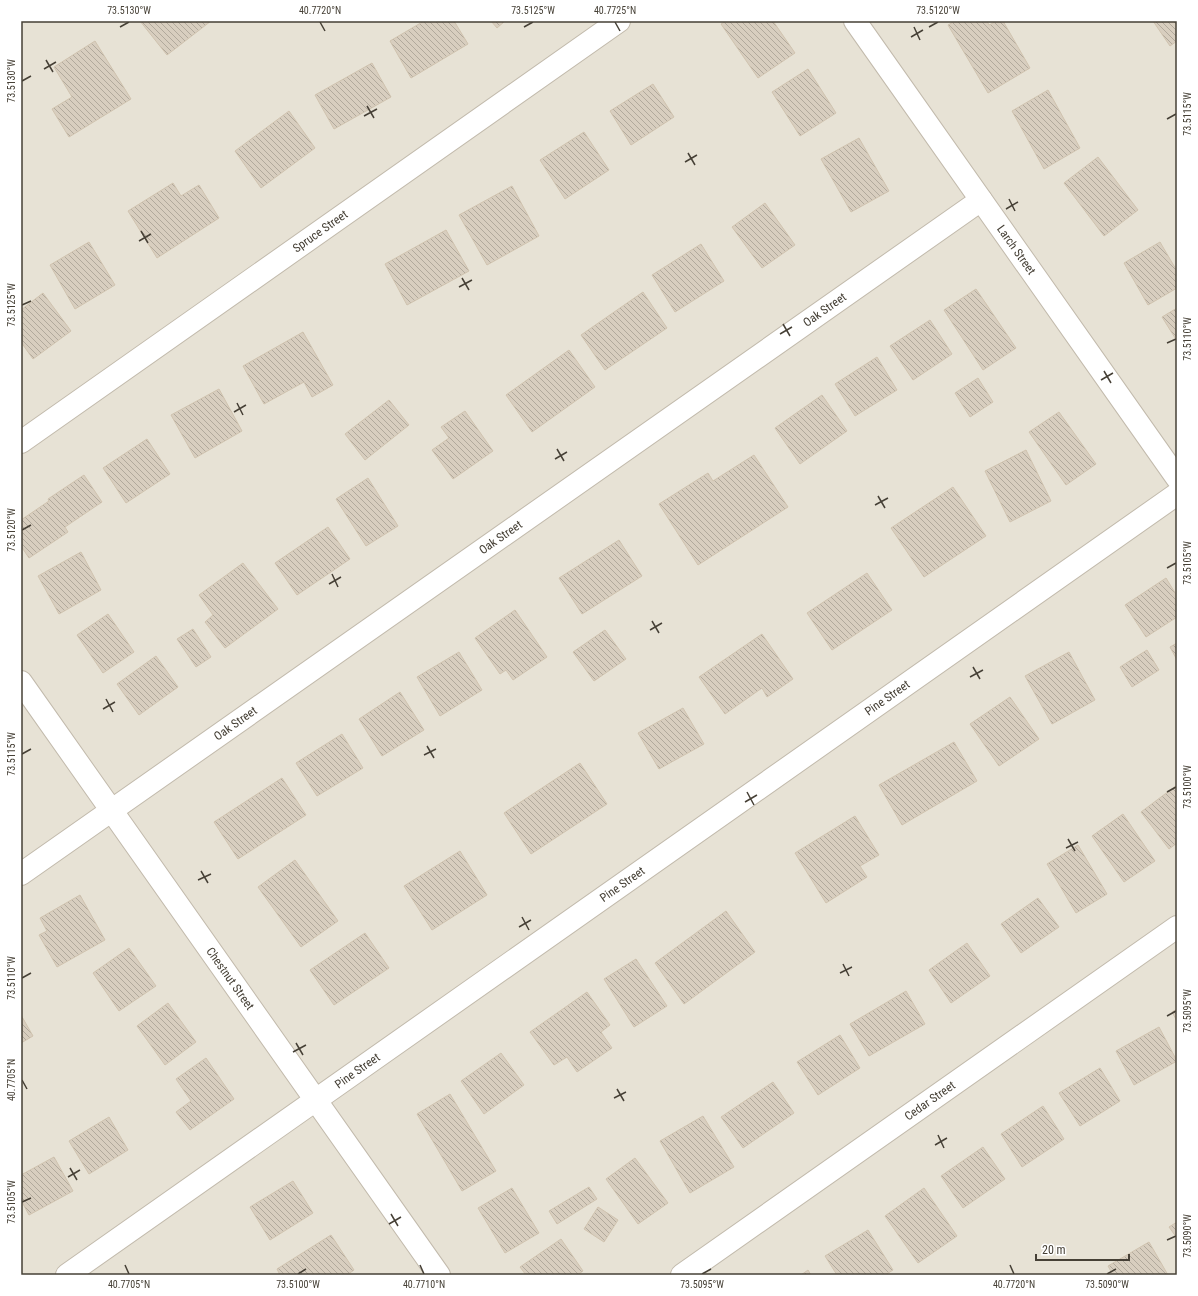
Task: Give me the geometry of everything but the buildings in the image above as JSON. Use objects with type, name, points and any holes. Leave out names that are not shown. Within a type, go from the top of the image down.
[{"type":"street","name":"Spruce Street","points":[[21,442],[619,21]]},
{"type":"street","name":"Larch Street","points":[[855,21],[1177,478]]},
{"type":"street","name":"Oak Street","points":[[21,874],[981,200]]},
{"type":"street","name":"Pine Street","points":[[67,1275],[1177,494]]},
{"type":"street","name":"Chestnut Street","points":[[21,682],[439,1275]]},
{"type":"street","name":"Cedar Street","points":[[682,1275],[1177,927]]},
{"type":"shaded area","points":[[21,21],[1177,21],[1177,1275],[21,1275]]}]
